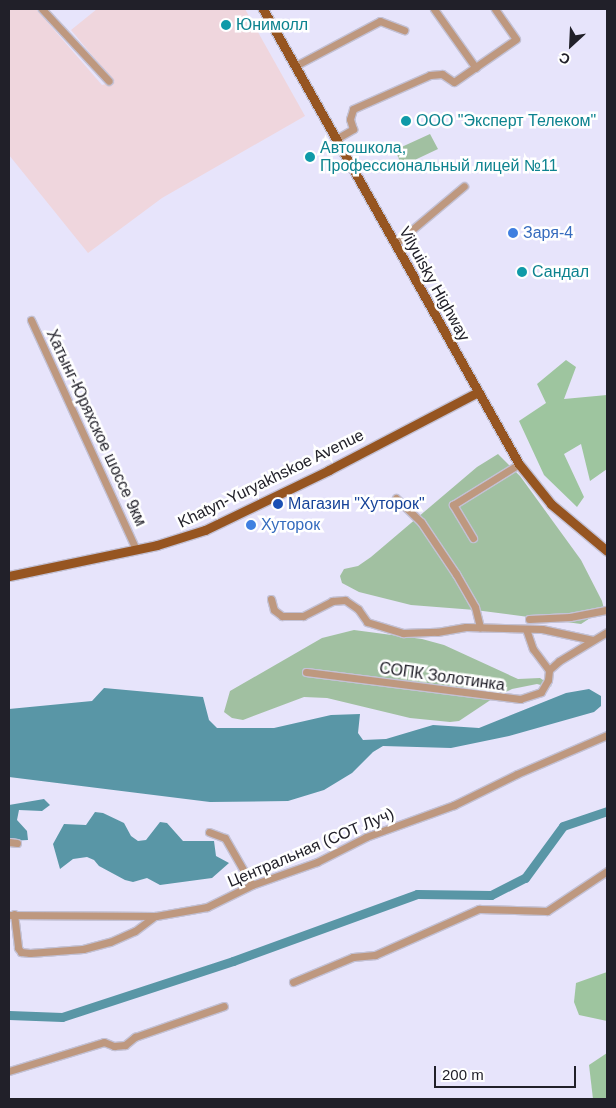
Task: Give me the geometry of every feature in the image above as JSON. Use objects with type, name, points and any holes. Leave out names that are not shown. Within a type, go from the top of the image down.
[{"type":"main road","name":"Vilyuisky Highway","points":[[263,9],[519,464],[539,491],[563,515],[607,551]]},
{"type":"main road","name":"Khatyn-Yuryakhskoe Avenue","points":[[9,576],[178,540],[205,530],[305,482],[478,392]]},
{"type":"street","points":[[42,9],[109,81]]},
{"type":"street","points":[[434,9],[476,68]]},
{"type":"street","points":[[336,139],[353,129],[350,119],[353,109],[430,75],[442,74],[454,82],[516,39],[495,9]]},
{"type":"street","points":[[295,66],[380,21],[404,30]]},
{"type":"street","points":[[395,244],[464,186]]},
{"type":"street","name":"Хатынг-Юряхское шоссе 9км","points":[[31,320],[136,549]]},
{"type":"street","points":[[474,538],[453,504],[519,464]]},
{"type":"street","points":[[396,498],[421,522],[456,574],[475,606],[480,627]]},
{"type":"street","points":[[271,599],[274,610],[282,616],[303,616],[332,601],[345,600],[358,609],[366,622],[403,633],[480,627],[551,629],[593,640]]},
{"type":"street","points":[[530,619],[570,617],[607,610]]},
{"type":"street","points":[[526,629],[533,649],[549,670],[559,661],[607,632]]},
{"type":"street","name":"СОПК Золотинка","points":[[306,672],[512,700],[541,692],[548,680],[549,670]]},
{"type":"street","name":"Центральная (СОТ Луч)","points":[[11,915],[156,916],[207,907],[252,885],[318,862],[366,837],[454,805],[517,774],[607,735]]},
{"type":"street","points":[[209,832],[225,838],[252,885]]},
{"type":"street","points":[[9,842],[17,843]]},
{"type":"street","points":[[292,982],[353,957],[375,955],[479,909],[547,911],[607,871]]},
{"type":"street","points":[[11,915],[18,948],[21,952],[30,953],[75,950],[110,942],[135,930],[156,916]]},
{"type":"street","points":[[9,1071],[104,1042],[114,1046],[125,1046],[136,1037],[224,1006]]},
{"type":"shaded area","points":[[9,9],[36,9],[102,85],[114,82],[71,30],[97,9],[245,9],[305,116],[162,198],[88,253],[9,155]]},
{"type":"green space","points":[[430,134],[438,149],[402,166],[395,150]]},
{"type":"green space","points":[[566,360],[576,367],[564,399],[607,395],[607,469],[590,481],[581,444],[564,454],[584,497],[577,507],[544,475],[519,421],[546,403],[537,384]]},
{"type":"green space","points":[[498,454],[520,476],[581,560],[602,601],[604,609],[581,624],[475,610],[411,605],[359,592],[342,583],[340,576],[344,569],[358,566],[371,557],[477,467]]},
{"type":"green space","points":[[354,630],[422,639],[444,645],[518,679],[540,678],[552,686],[548,687],[537,684],[512,689],[495,697],[459,721],[450,722],[410,718],[327,698],[304,697],[243,720],[232,718],[224,712],[230,691],[322,638]]},
{"type":"green space","points":[[607,972],[607,1021],[579,1015],[574,1002],[576,983]]},
{"type":"green space","points":[[607,1053],[607,1099],[593,1099],[589,1065]]},
{"type":"water","points":[[104,688],[203,697],[209,720],[217,728],[274,728],[331,715],[360,714],[358,733],[363,740],[386,739],[433,725],[479,728],[566,693],[589,689],[601,696],[601,706],[594,712],[509,736],[451,748],[383,746],[373,752],[352,773],[324,790],[288,801],[210,802],[9,777],[9,709],[92,701]]},
{"type":"water","points":[[44,799],[50,805],[42,811],[19,810],[17,820],[27,831],[28,840],[9,841],[9,805]]},
{"type":"water","points":[[95,812],[103,813],[124,823],[131,836],[138,841],[146,840],[160,822],[167,823],[183,841],[214,841],[216,856],[229,863],[212,878],[160,885],[147,878],[133,882],[125,880],[87,857],[73,859],[60,869],[53,844],[64,824],[86,825]]},
{"type":"waterway","points":[[9,1015],[62,1017],[233,961],[417,894],[491,895],[525,878],[563,826],[607,811]]},
{"type":"place","name":"Юнимолл","points":[[226,25]]},
{"type":"place","name":"ООО \"Эксперт Телеком\"","points":[[406,121]]},
{"type":"place","name":"Автошкола, Профессиональный лицей №11","points":[[310,157]]},
{"type":"place","name":"Заря-4","points":[[513,233]]},
{"type":"place","name":"Сандал","points":[[522,272]]},
{"type":"place","name":"Магазин \"Хуторок\"","points":[[278,504]]},
{"type":"place","name":"Хуторок","points":[[251,525]]}]
